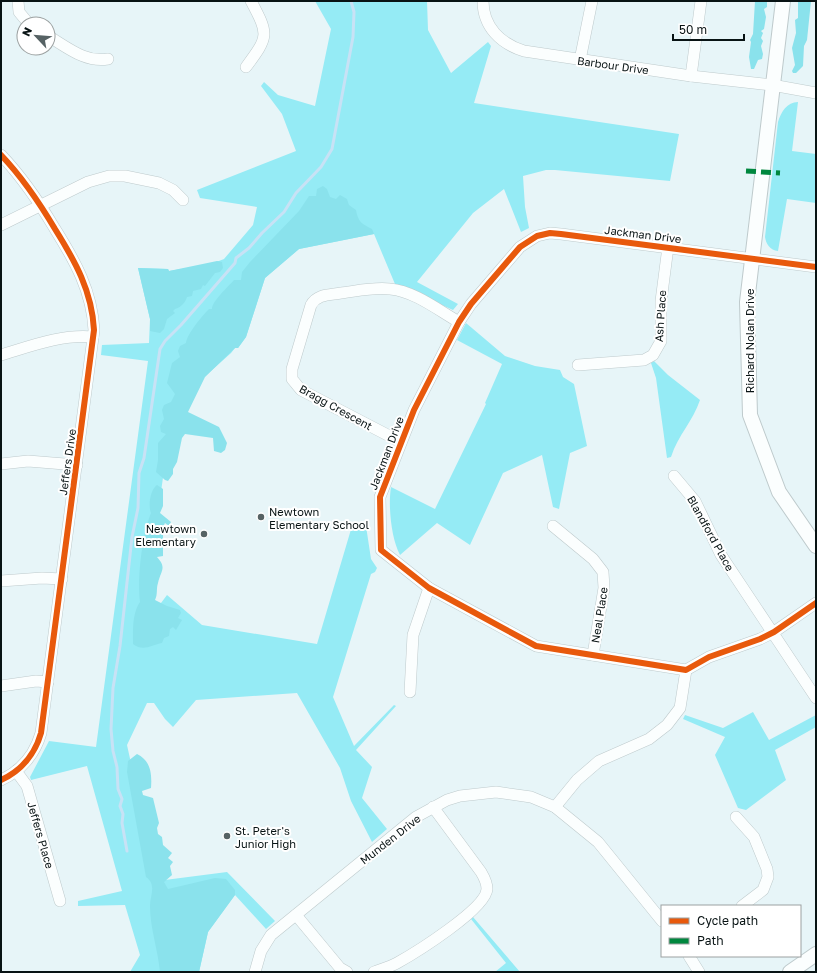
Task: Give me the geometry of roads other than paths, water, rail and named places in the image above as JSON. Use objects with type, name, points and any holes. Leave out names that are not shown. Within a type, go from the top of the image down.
[{"type":"main road","name":"Richard Nolan Drive","points":[[783,1],[747,302],[750,415],[779,492],[816,546]]},
{"type":"main road","points":[[790,972],[816,954]]},
{"type":"street","points":[[18,1],[19,12],[22,16]]},
{"type":"street","points":[[246,67],[260,49],[265,36],[264,27],[251,1]]},
{"type":"street","name":"Barbour Drive","points":[[483,1],[484,12],[490,26],[504,42],[524,51],[691,76],[772,85],[816,93]]},
{"type":"street","points":[[580,60],[592,1]]},
{"type":"street","points":[[691,76],[701,1]]},
{"type":"street","points":[[56,41],[84,57],[99,60],[108,59]]},
{"type":"street","name":"Jeffers Drive","points":[[1,155],[21,177],[41,205],[82,277],[91,304],[93,338],[62,579],[39,739],[29,758],[16,772],[1,780]]},
{"type":"street","points":[[1,225],[94,180],[114,176],[129,177],[164,185],[176,192],[183,200]]},
{"type":"street","name":"Jackman Drive","points":[[686,670],[536,646],[429,588],[381,550],[380,497],[414,410],[459,322],[471,304],[515,251],[525,242],[537,236],[550,233],[816,267]]},
{"type":"street","name":"Ash Place","points":[[578,365],[644,360],[657,350],[661,340],[661,301],[668,248]]},
{"type":"street","name":"Bragg Crescent","points":[[401,442],[301,390],[294,384],[292,369],[311,305],[316,298],[324,296],[372,289],[391,289],[408,294],[459,322]]},
{"type":"street","points":[[1,355],[60,339],[76,337],[93,338]]},
{"type":"street","points":[[1,464],[32,461],[77,465]]},
{"type":"street","name":"Blandford Place","points":[[674,476],[700,508],[721,554],[774,632],[816,698]]},
{"type":"street","name":"Neal Place","points":[[553,526],[577,547],[594,559],[603,572],[604,588],[593,655]]},
{"type":"street","points":[[1,581],[42,578],[62,579]]},
{"type":"street","points":[[410,692],[413,635],[429,588]]},
{"type":"street","points":[[555,807],[576,780],[599,761],[649,739],[667,726],[680,708],[686,670],[709,657],[760,639],[774,632],[816,603]]},
{"type":"street","points":[[1,686],[36,681],[48,682]]},
{"type":"street","name":"Jeffers Place","points":[[16,772],[27,786],[60,901]]},
{"type":"street","name":"Munden Drive","points":[[255,972],[261,951],[271,935],[399,830],[433,807],[460,796],[496,792],[531,797],[555,807],[598,842],[661,920]]},
{"type":"street","points":[[374,972],[395,964],[424,947],[469,914],[483,900],[487,890],[486,880],[481,872],[433,807]]},
{"type":"street","points":[[736,817],[754,837],[767,869],[768,877],[762,890],[743,905]]},
{"type":"street","points":[[296,916],[340,968],[347,972]]},
{"type":"street","points":[[690,957],[699,972]]},
{"type":"waterway","points":[[127,851],[122,823],[123,814],[120,806],[122,799],[118,789],[117,767],[113,751],[111,729],[113,688],[120,646],[132,537],[138,508],[139,473],[144,458],[160,349],[165,341],[181,325],[235,263],[236,258],[249,248],[284,212],[296,193],[321,167],[332,149],[353,37],[354,12],[351,1]]},
{"type":"place","name":"Newtown Elementary School","points":[[261,517]]},
{"type":"place","name":"Newtown Elementary","points":[[204,534]]},
{"type":"place","name":"St. Peter's Junior High","points":[[227,836]]}]
